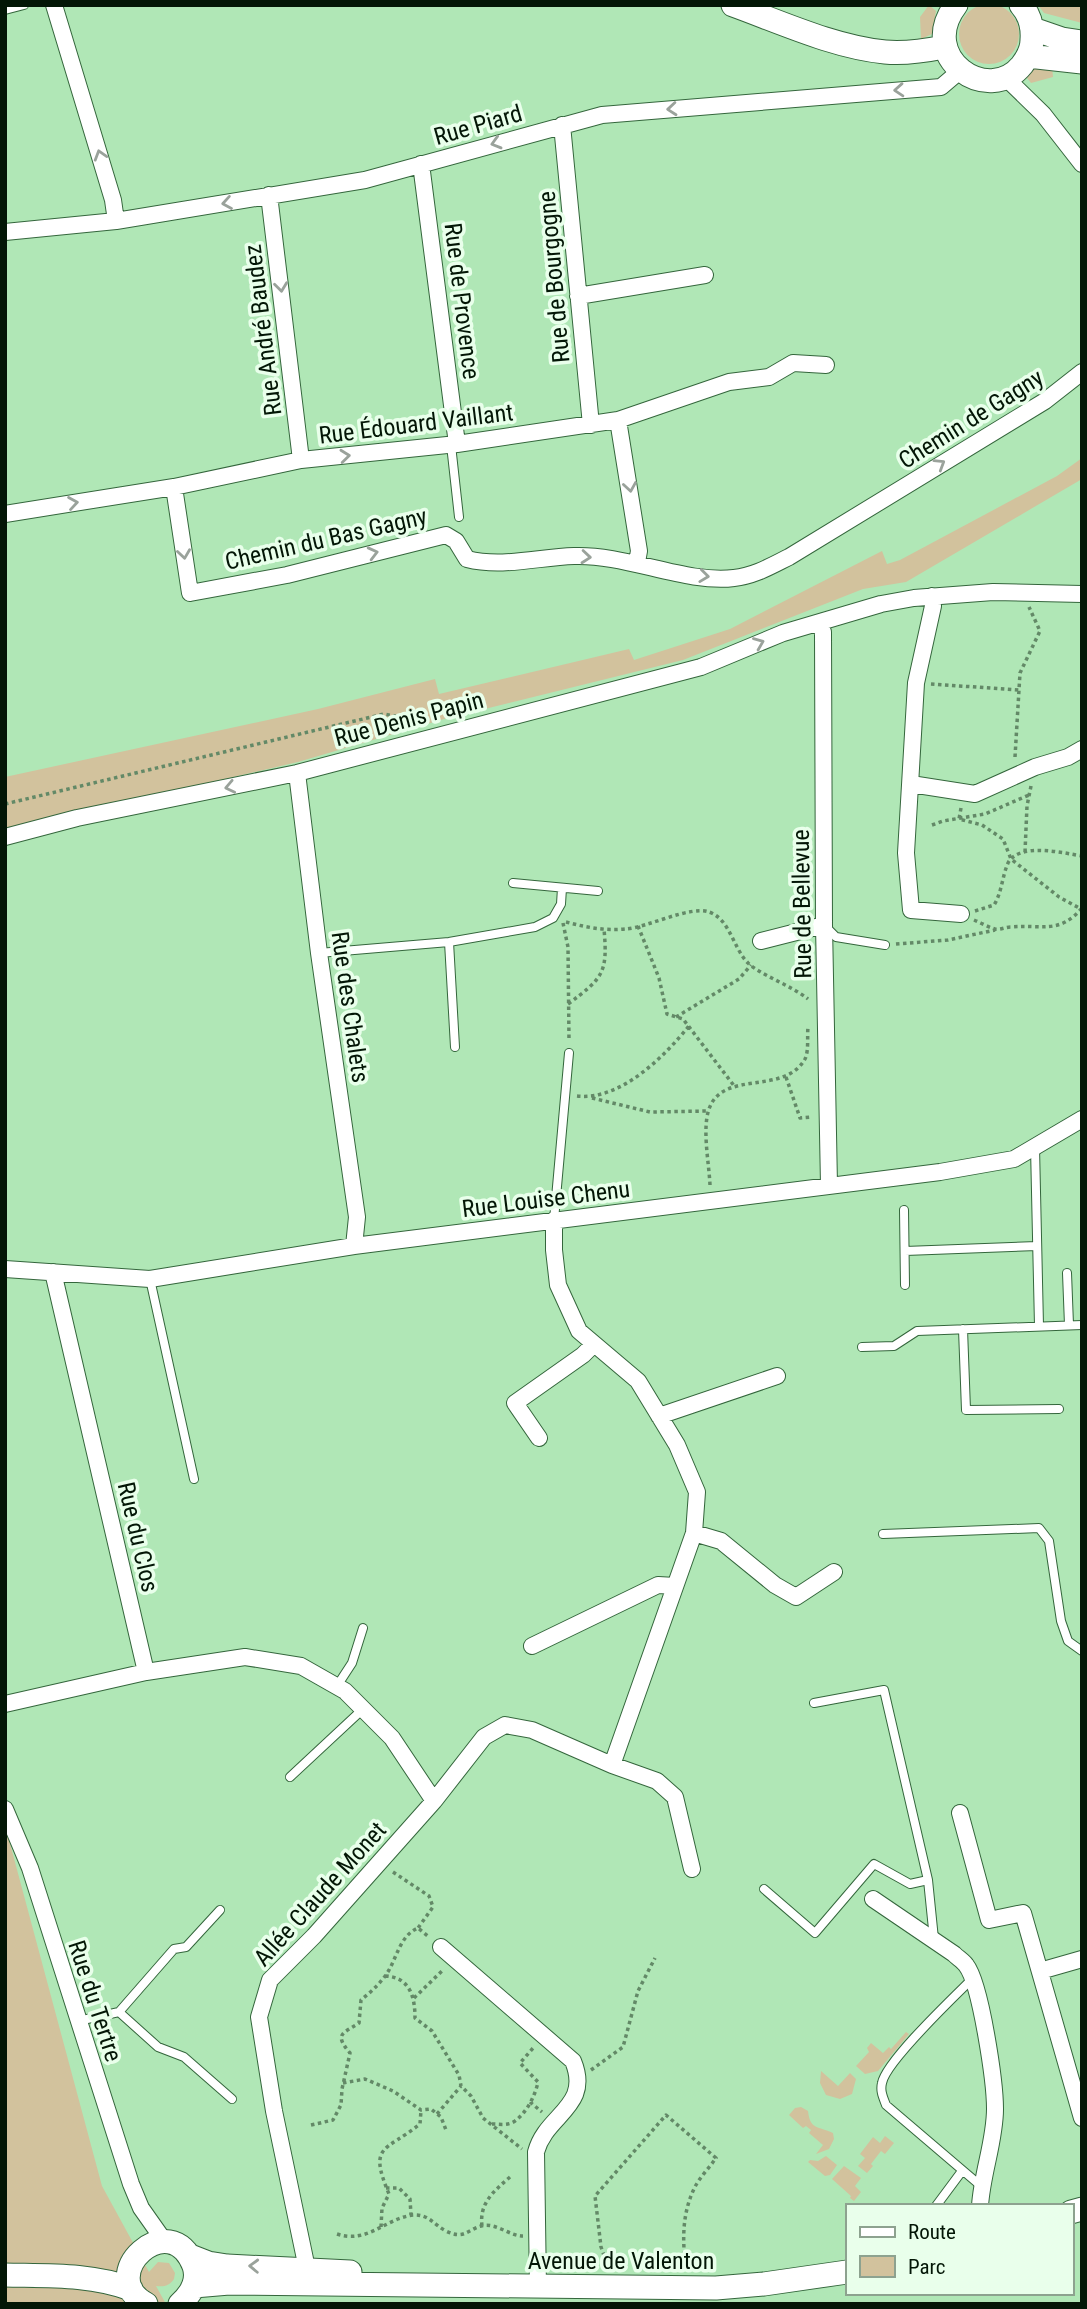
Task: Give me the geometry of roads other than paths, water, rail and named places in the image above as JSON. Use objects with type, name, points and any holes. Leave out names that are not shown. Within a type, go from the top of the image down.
[{"type":"main road","points":[[733,5],[828,39],[883,52],[909,53],[944,47]]},
{"type":"main road","points":[[949,8],[943,33],[944,47],[956,67],[974,78],[988,80],[1005,78],[1018,70],[1028,56],[1032,46],[1032,29],[1027,12],[1021,5]]},
{"type":"main road","points":[[1032,29],[1062,40],[1082,42]]},
{"type":"main road","points":[[1028,56],[1082,62]]},
{"type":"main road","points":[[5,2275],[78,2276],[111,2272],[151,2244],[165,2242]]},
{"type":"main road","name":"Avenue de Valenton","points":[[165,2242],[179,2246],[190,2256],[208,2263],[306,2277],[394,2285],[689,2288],[717,2296],[764,2284],[846,2272]]},
{"type":"main road","points":[[136,2256],[129,2274],[139,2296]]},
{"type":"main road","points":[[187,2295],[195,2271],[190,2256]]},
{"type":"main road","points":[[78,2276],[111,2282],[139,2296]]},
{"type":"main road","name":"Avenue de Valenton","points":[[187,2295],[229,2283],[306,2277]]},
{"type":"street","points":[[54,5],[117,221]]},
{"type":"street","name":"Rue Piard","points":[[5,232],[117,221],[365,180],[602,115],[941,87],[961,70]]},
{"type":"street","points":[[1005,78],[1043,114],[1082,164]]},
{"type":"street","name":"Rue de Bourgogne","points":[[562,125],[590,425]]},
{"type":"street","name":"Rue de Provence","points":[[421,164],[454,444]]},
{"type":"street","name":"Rue André Baudez","points":[[270,195],[301,460]]},
{"type":"street","points":[[578,296],[705,275]]},
{"type":"street","name":"Rue Édouard Vaillant","points":[[5,514],[174,487],[301,460],[454,444],[618,420],[729,382],[769,377],[793,363],[826,365]]},
{"type":"street","name":"Chemin de Gagny","points":[[883,501],[1045,401],[1082,372]]},
{"type":"street","points":[[618,420],[639,551],[637,562]]},
{"type":"street","name":"Chemin du Bas Gagny","points":[[174,487],[190,593],[287,575],[446,535],[456,541],[467,559],[484,564],[576,556],[637,562],[705,577],[733,578],[760,571],[789,557],[883,501]]},
{"type":"street","name":"Rue Denis Papin","points":[[5,837],[77,818],[297,773],[701,667],[783,633],[881,604],[932,596],[993,592],[1082,594]]},
{"type":"street","points":[[932,596],[933,606],[916,684],[906,853],[911,910],[961,914]]},
{"type":"street","name":"Rue de Bellevue","points":[[819,623],[823,632],[824,925],[829,1185]]},
{"type":"street","points":[[911,784],[975,794],[1082,749]]},
{"type":"street","name":"Rue des Chalets","points":[[297,773],[319,953],[357,1217],[354,1246]]},
{"type":"street","points":[[761,941],[824,925]]},
{"type":"street","name":"Rue Louise Chenu","points":[[5,1269],[150,1279],[354,1246],[940,1172],[1014,1159],[1082,1119]]},
{"type":"street","points":[[554,1220],[558,1285],[579,1331],[638,1381],[677,1445],[697,1492],[694,1533],[612,1765],[657,1781],[675,1797],[692,1870]]},
{"type":"street","name":"Rue du Clos","points":[[53,1272],[146,1672]]},
{"type":"street","points":[[539,1438],[515,1403],[583,1355],[594,1344]]},
{"type":"street","points":[[659,1416],[777,1376]]},
{"type":"street","points":[[694,1533],[721,1541],[775,1585],[796,1597],[834,1572]]},
{"type":"street","points":[[532,1646],[658,1585],[676,1586]]},
{"type":"street","points":[[5,1704],[146,1672],[245,1657],[301,1666],[337,1686],[392,1738],[434,1801]]},
{"type":"street","name":"Allée Claude Monet","points":[[306,2277],[259,2017],[270,1980],[314,1936],[434,1801],[484,1737],[505,1724],[532,1730],[612,1765]]},
{"type":"street","name":"Rue du Tertre","points":[[5,1809],[30,1868],[127,2174],[141,2208],[165,2242]]},
{"type":"street","points":[[960,1813],[989,1920],[1023,1913],[1082,2118]]},
{"type":"street","points":[[873,1899],[966,1965],[972,1978],[988,2046],[995,2110],[981,2186],[981,2204]]},
{"type":"street","points":[[441,1947],[573,2061],[578,2072],[579,2087],[573,2100],[539,2140],[536,2158],[538,2288]]},
{"type":"street","points":[[1040,1971],[1082,1959]]},
{"type":"street","name":"Rue du Tertre","points":[[136,2256],[143,2229],[141,2208]]},
{"type":"lane","points":[[5,10],[24,5]]},
{"type":"lane","points":[[454,444],[459,517]]},
{"type":"lane","points":[[513,883],[598,891]]},
{"type":"lane","points":[[319,953],[449,942],[535,927],[558,920],[562,887]]},
{"type":"lane","points":[[824,925],[836,937],[885,945]]},
{"type":"lane","points":[[449,942],[455,1047]]},
{"type":"lane","points":[[554,1220],[569,1054]]},
{"type":"lane","points":[[1035,1146],[1039,1326]]},
{"type":"lane","points":[[904,1210],[905,1284]]},
{"type":"lane","points":[[905,1251],[1037,1246]]},
{"type":"lane","points":[[1067,1273],[1069,1325]]},
{"type":"lane","points":[[150,1279],[194,1479]]},
{"type":"lane","points":[[862,1347],[894,1346],[917,1331],[1082,1325]]},
{"type":"lane","points":[[963,1329],[966,1410],[1059,1409]]},
{"type":"lane","points":[[883,1534],[1039,1528],[1049,1541],[1061,1621],[1068,1641],[1082,1651]]},
{"type":"lane","points":[[337,1686],[352,1663],[363,1628]]},
{"type":"lane","points":[[814,1703],[884,1690],[928,1880],[934,1941]]},
{"type":"lane","points":[[290,1777],[363,1709]]},
{"type":"lane","points":[[764,1889],[815,1933],[874,1864],[910,1884],[928,1880]]},
{"type":"lane","points":[[78,2021],[119,2012],[174,1949],[186,1947],[220,1910]]},
{"type":"lane","points":[[972,1978],[886,2071],[881,2093],[886,2105],[981,2186]]},
{"type":"lane","points":[[119,2012],[158,2047],[184,2057],[232,2099]]},
{"type":"lane","points":[[937,2204],[962,2171]]}]
